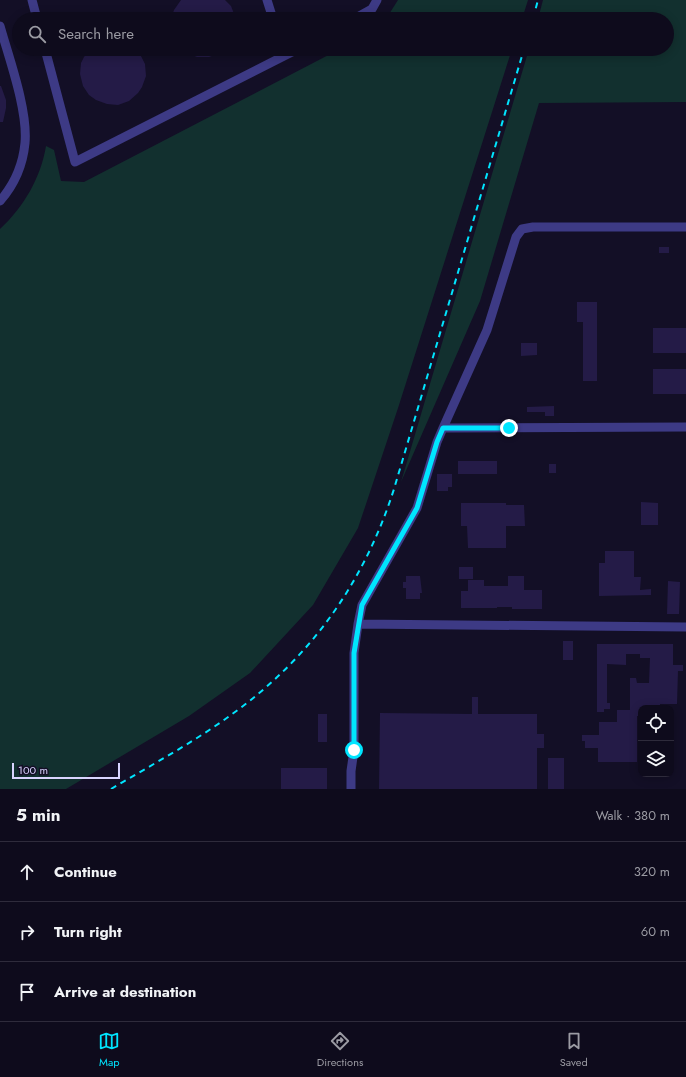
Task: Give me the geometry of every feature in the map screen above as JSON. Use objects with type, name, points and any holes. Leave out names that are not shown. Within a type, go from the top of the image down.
[{"type":"street","points":[[32,0],[35,12]]},
{"type":"street","points":[[267,0],[271,12]]},
{"type":"street","points":[[367,12],[372,9],[377,0]]},
{"type":"street","points":[[0,26],[21,100],[25,142],[20,167],[7,193],[0,201]]},
{"type":"street","points":[[47,56],[75,162],[277,56]]},
{"type":"street","points":[[357,789],[354,750],[354,653],[362,605],[417,508],[437,442],[487,330],[516,237],[522,229],[533,227],[686,227]]},
{"type":"street","points":[[443,428],[686,427]]},
{"type":"street","points":[[358,624],[686,626]]},
{"type":"street","points":[[351,789],[351,771],[354,750]]},
{"type":"green space","points":[[398,0],[528,0],[524,12],[390,12]]},
{"type":"green space","points":[[543,0],[686,0],[686,102],[539,103],[480,301],[401,482],[527,56],[674,56],[674,12],[540,12]]},
{"type":"green space","points":[[327,56],[510,56],[399,405],[358,528],[313,605],[250,673],[189,716],[66,789],[0,789],[0,229],[17,211],[30,191],[36,180],[44,158],[46,146],[54,150],[61,181],[84,182]]},
{"type":"building","points":[[181,0],[225,0],[231,6],[233,12],[173,12]]},
{"type":"building","points":[[141,56],[145,64],[146,76],[142,87],[129,101],[118,105],[107,104],[96,100],[89,95],[83,86],[80,74],[81,63],[84,57]]},
{"type":"building","points":[[194,56],[212,56],[209,57]]},
{"type":"building","points":[[0,86],[6,100],[3,122],[0,122]]},
{"type":"building","points":[[659,247],[669,247],[669,253],[659,253]]},
{"type":"building","points":[[577,302],[597,302],[597,381],[583,381],[583,322],[577,322]]},
{"type":"building","points":[[653,328],[686,328],[686,353],[653,353]]},
{"type":"building","points":[[521,343],[537,343],[537,355],[521,356]]},
{"type":"building","points":[[653,369],[686,369],[686,394],[653,394]]},
{"type":"building","points":[[554,406],[554,416],[545,416],[545,412],[527,412],[527,407]]},
{"type":"building","points":[[458,461],[497,461],[497,474],[458,474]]},
{"type":"building","points":[[549,464],[556,464],[556,473],[549,473]]},
{"type":"building","points":[[437,474],[452,474],[452,487],[448,487],[448,491],[437,491]]},
{"type":"building","points":[[641,502],[658,503],[658,525],[641,525]]},
{"type":"building","points":[[461,503],[506,503],[506,505],[524,505],[525,526],[506,526],[506,548],[468,548],[467,526],[461,526]]},
{"type":"building","points":[[605,551],[634,551],[634,577],[641,577],[640,590],[651,589],[651,595],[599,596],[599,563],[605,563]]},
{"type":"building","points":[[459,567],[473,567],[473,579],[459,579]]},
{"type":"building","points":[[406,576],[420,576],[422,593],[420,593],[420,599],[406,599],[406,588],[403,588],[403,582],[406,582]]},
{"type":"building","points":[[508,576],[524,576],[524,590],[542,590],[542,609],[512,609],[512,607],[461,608],[461,591],[468,591],[468,580],[484,580],[484,586],[508,586]]},
{"type":"building","points":[[668,581],[680,582],[679,614],[667,614]]},
{"type":"building","points":[[563,641],[573,641],[573,660],[563,660]]},
{"type":"building","points":[[597,644],[673,644],[673,665],[683,665],[683,671],[678,671],[677,704],[638,705],[637,762],[598,762],[598,748],[585,748],[585,741],[582,741],[582,735],[599,735],[599,722],[617,722],[617,710],[630,710],[630,678],[636,678],[637,683],[649,683],[650,658],[640,658],[640,654],[626,654],[626,665],[607,664],[607,703],[610,703],[610,709],[604,709],[604,712],[597,712]]},
{"type":"building","points":[[472,697],[478,697],[478,714],[537,714],[537,734],[544,734],[544,748],[537,748],[537,789],[379,789],[380,713],[472,714]]},
{"type":"building","points":[[318,714],[327,714],[327,742],[318,742]]},
{"type":"building","points":[[548,758],[564,758],[564,789],[548,789]]},
{"type":"building","points":[[281,768],[327,768],[327,789],[281,789]]},
{"type":"railway","points":[[535,12],[538,0]]},
{"type":"railway","points":[[111,789],[205,733],[263,690],[289,666],[312,640],[352,585],[368,554],[394,489],[522,56]]},
{"type":"route","points":[[354,750],[354,653],[362,605],[417,508],[437,442],[443,428],[509,428]]}]
